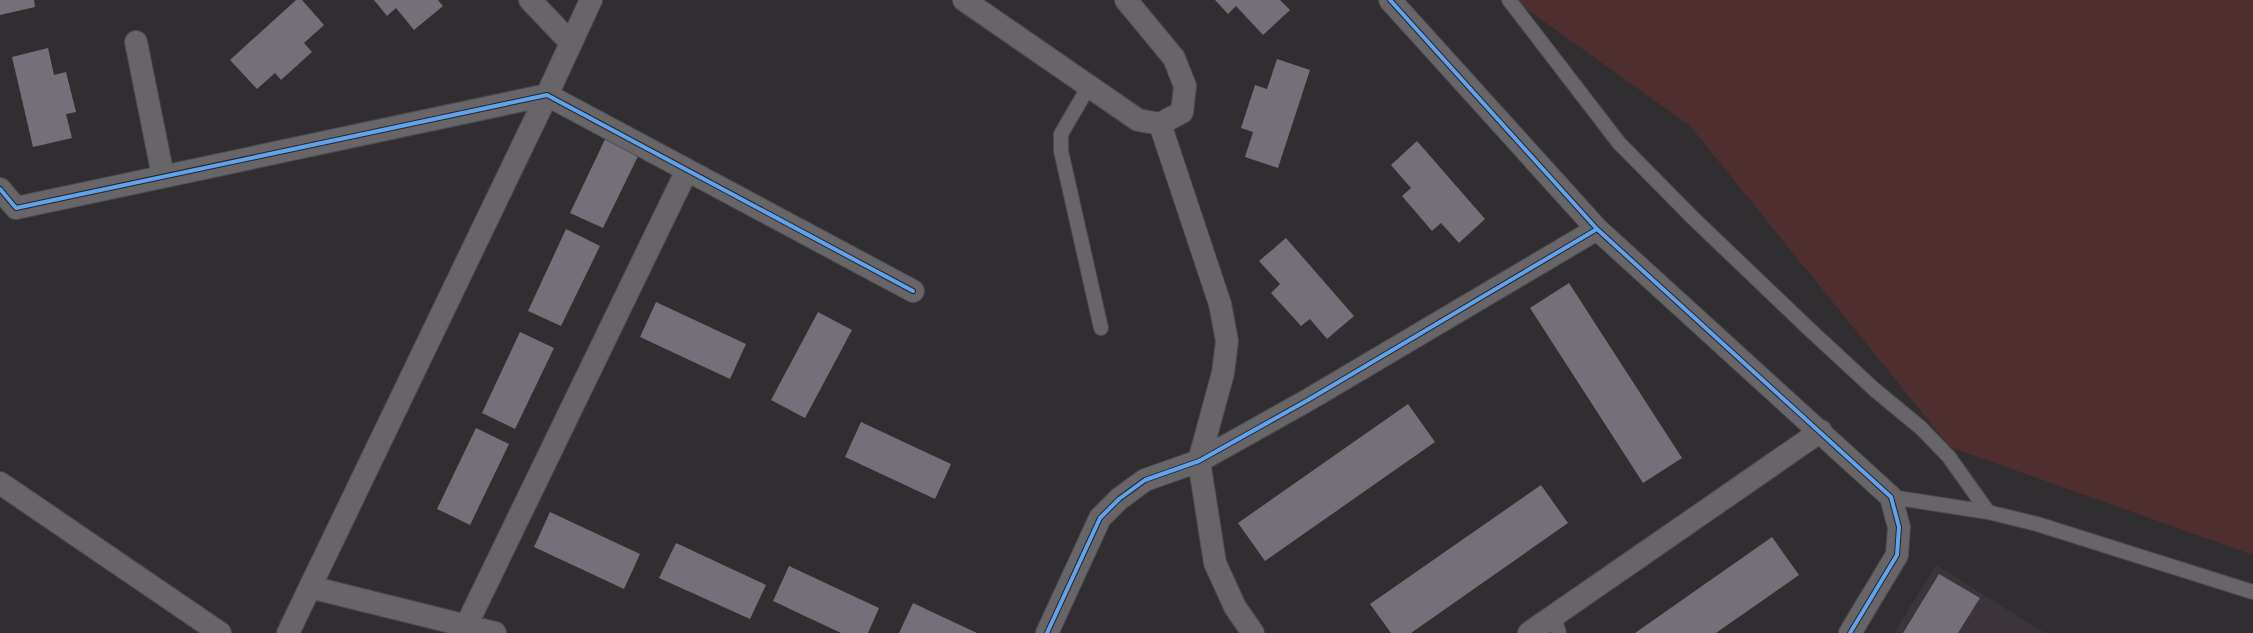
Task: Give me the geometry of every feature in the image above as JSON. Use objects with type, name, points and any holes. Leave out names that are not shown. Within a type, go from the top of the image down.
[{"type":"street","points":[[530,0],[571,43]]},
{"type":"street","points":[[288,633],[547,95],[590,0]]},
{"type":"street","points":[[964,0],[1138,120],[1160,124],[1182,112],[1185,86],[1174,58],[1126,0]]},
{"type":"street","points":[[1390,0],[1597,229],[1821,431],[1891,497],[1899,527],[1897,555],[1850,633]]},
{"type":"street","points":[[136,42],[163,176]]},
{"type":"street","points":[[0,189],[16,208],[547,95],[913,291]]},
{"type":"street","points":[[1160,124],[1220,304],[1227,341],[1223,373],[1199,461],[1215,563],[1235,607],[1253,633]]},
{"type":"street","points":[[466,626],[687,170]]},
{"type":"street","points":[[1047,633],[1100,518],[1119,499],[1145,480],[1199,461],[1308,400],[1597,229]]},
{"type":"street","points":[[1529,633],[1557,625],[1821,431]]},
{"type":"street","points":[[0,483],[220,633]]},
{"type":"street","points":[[310,587],[495,633]]},
{"type":"lane","points":[[1509,0],[1619,143],[1693,218],[1808,328],[1875,390],[1921,428],[1949,456],[1988,512]]},
{"type":"lane","points":[[1089,86],[1061,134],[1062,152],[1101,328]]},
{"type":"lane","points":[[1891,497],[1988,512],[2037,524],[2253,592]]},
{"type":"shaded area","points":[[1514,0],[2253,0],[2253,555],[1950,447],[1690,126]]},
{"type":"shaded area","points":[[1936,565],[2045,633],[1894,633]]},
{"type":"building","points":[[0,0],[34,0],[35,7],[0,15]]},
{"type":"building","points":[[296,0],[302,0],[324,25],[304,43],[312,52],[281,80],[275,73],[257,89],[230,60]]},
{"type":"building","points":[[374,0],[438,0],[443,6],[414,30],[396,8],[387,16]]},
{"type":"building","points":[[1215,0],[1280,0],[1290,10],[1263,35],[1236,6],[1228,14]]},
{"type":"building","points":[[48,48],[54,75],[66,72],[76,112],[66,114],[72,138],[33,147],[12,57]]},
{"type":"building","points":[[1277,59],[1310,70],[1278,168],[1245,157],[1253,132],[1241,128],[1255,85],[1267,89]]},
{"type":"building","points":[[609,131],[642,148],[603,228],[570,213]]},
{"type":"building","points":[[1417,141],[1485,219],[1459,243],[1441,223],[1432,231],[1402,196],[1411,188],[1391,165]]},
{"type":"building","points":[[566,229],[600,246],[561,326],[528,311]]},
{"type":"building","points":[[1286,238],[1354,316],[1327,339],[1310,319],[1301,326],[1271,293],[1280,284],[1259,261]]},
{"type":"building","points":[[1569,283],[1682,458],[1643,483],[1530,308]]},
{"type":"building","points":[[656,302],[746,344],[730,379],[640,337]]},
{"type":"building","points":[[818,312],[852,330],[805,418],[771,400]]},
{"type":"building","points":[[520,332],[554,348],[515,429],[482,413]]},
{"type":"building","points":[[1408,404],[1435,442],[1265,561],[1238,523]]},
{"type":"building","points":[[861,422],[951,464],[935,499],[845,457]]},
{"type":"building","points":[[476,428],[509,444],[470,525],[437,509]]},
{"type":"building","points":[[1541,485],[1568,523],[1411,633],[1391,633],[1370,604]]},
{"type":"building","points":[[550,512],[640,554],[624,589],[534,547]]},
{"type":"building","points":[[1772,537],[1799,575],[1716,633],[1635,633]]},
{"type":"building","points":[[676,543],[766,585],[750,619],[659,578]]},
{"type":"building","points":[[789,566],[879,608],[868,633],[841,633],[773,601]]},
{"type":"building","points":[[1939,574],[1980,598],[1958,633],[1903,633]]},
{"type":"building","points":[[913,603],[977,633],[899,633]]},
{"type":"cycle path","points":[[1390,0],[1597,229],[1891,497],[1899,527],[1897,555],[1850,633]]},
{"type":"cycle path","points":[[0,189],[16,208],[547,95],[913,291]]},
{"type":"cycle path","points":[[1047,633],[1100,518],[1119,499],[1145,480],[1199,461],[1308,400],[1597,229]]}]
